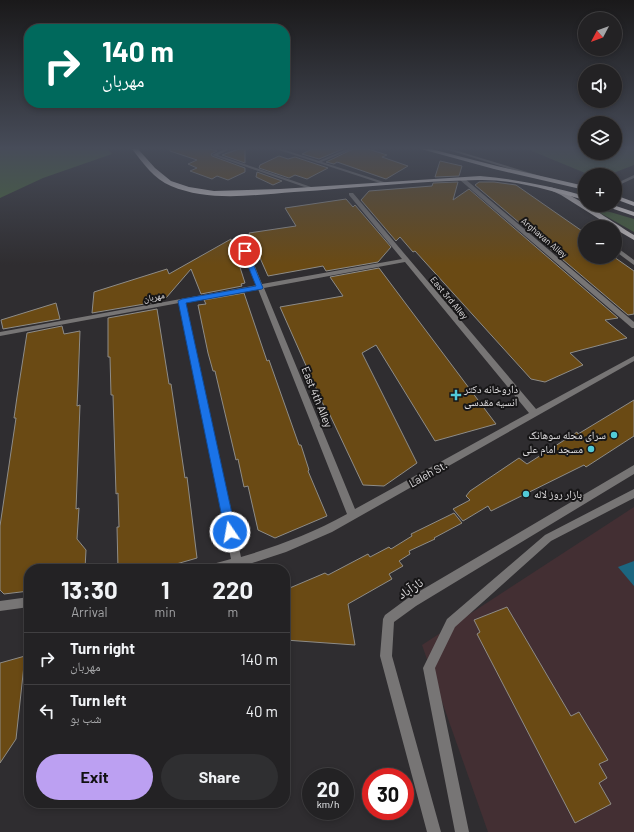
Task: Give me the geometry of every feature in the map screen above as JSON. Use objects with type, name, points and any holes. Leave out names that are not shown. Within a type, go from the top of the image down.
[{"type":"highway","points":[[184,188],[203,192],[231,193],[332,188]]},
{"type":"highway","points":[[551,188],[578,196]]},
{"type":"highway","points":[[622,200],[634,204]]},
{"type":"highway","points":[[622,210],[634,214]]},
{"type":"main road","points":[[550,188],[634,238]]},
{"type":"street","name":"Arghavan Alley","points":[[470,188],[634,326]]},
{"type":"street","name":"East 3rd Alley","points":[[351,194],[535,414]]},
{"type":"street","name":"East 4th Alley","points":[[241,239],[353,516]]},
{"type":"street","points":[[622,254],[634,263]]},
{"type":"street","name":"مهربان","points":[[1,334],[260,288],[405,260]]},
{"type":"street","points":[[182,301],[237,563]]},
{"type":"street","points":[[0,344],[1,334]]},
{"type":"street","name":"Laleh St.","points":[[233,564],[260,557],[306,540],[353,516],[634,358]]},
{"type":"street","name":"نازآباد","points":[[434,832],[386,656],[389,619],[412,602],[634,469]]},
{"type":"street","points":[[462,832],[429,668],[451,623],[548,538],[634,493]]},
{"type":"street","points":[[0,606],[24,603]]},
{"type":"shaded area","points":[[634,507],[634,832],[488,832],[422,645]]},
{"type":"green space","points":[[0,188],[22,188],[0,198]]},
{"type":"green space","points":[[598,212],[610,212],[634,219],[634,232],[622,225],[622,220],[613,220]]},
{"type":"water","points":[[634,561],[634,586],[618,567]]},
{"type":"building","points":[[409,188],[456,188],[453,200],[469,189],[618,318],[605,320],[627,338],[570,353],[583,365],[545,382],[531,379],[415,251],[413,252],[400,237],[396,241],[361,200],[369,191]]},
{"type":"building","points":[[478,188],[520,188],[578,228],[578,264],[622,264],[622,263],[634,271],[634,314],[628,315]]},
{"type":"building","points":[[346,199],[353,207],[355,205],[391,247],[378,262],[326,271],[323,266],[268,276],[249,233],[296,226],[285,208]]},
{"type":"building","points":[[231,239],[245,283],[241,284],[242,286],[201,294],[191,269],[166,298],[156,300],[156,302],[92,313],[94,292],[167,269],[169,274]]},
{"type":"building","points":[[379,268],[496,424],[435,441],[376,345],[362,353],[417,463],[384,486],[363,485],[329,413],[327,413],[280,307],[343,296],[330,277]]},
{"type":"building","points":[[244,293],[267,361],[269,360],[299,445],[301,445],[309,470],[308,471],[327,516],[275,538],[258,530],[248,486],[244,487],[238,459],[236,460],[215,371],[213,371],[208,353],[198,305],[206,304],[204,300]]},
{"type":"building","points":[[56,303],[60,319],[3,329],[1,320]]},
{"type":"building","points":[[157,309],[169,384],[171,384],[185,478],[187,477],[197,558],[176,564],[118,564],[118,493],[116,494],[113,395],[111,395],[110,357],[108,357],[108,318]]},
{"type":"building","points":[[62,326],[64,334],[80,331],[77,406],[80,405],[76,509],[79,508],[77,539],[86,550],[85,564],[24,564],[24,592],[4,594],[0,590],[0,526],[27,333]]},
{"type":"building","points":[[634,400],[634,436],[586,467],[584,465],[491,511],[488,506],[463,521],[453,509],[470,500],[466,496],[470,491],[519,458],[527,464],[577,432],[578,434]]},
{"type":"building","points":[[454,513],[462,523],[434,538],[435,539],[409,551],[410,554],[399,561],[403,566],[389,574],[392,579],[348,604],[355,645],[290,640],[290,588],[325,573],[328,575],[368,554],[370,557],[389,547],[391,549],[412,536],[411,534]]},
{"type":"building","points":[[507,607],[571,716],[579,712],[608,760],[599,764],[607,778],[599,783],[611,804],[575,823],[477,634],[480,632],[474,620]]},
{"type":"building","points":[[24,656],[16,739],[0,763],[0,663]]},
{"type":"place","name":"داروخانه دکتر انسیه مقدسی","points":[[456,395]]},
{"type":"place","name":"سرای محله سوهانک","points":[[614,435]]},
{"type":"place","name":"مسجد امام علی","points":[[591,449]]},
{"type":"place","name":"بازار روز لاله","points":[[526,494]]},
{"type":"route","points":[[230,532],[182,301],[260,288],[245,251]]}]
